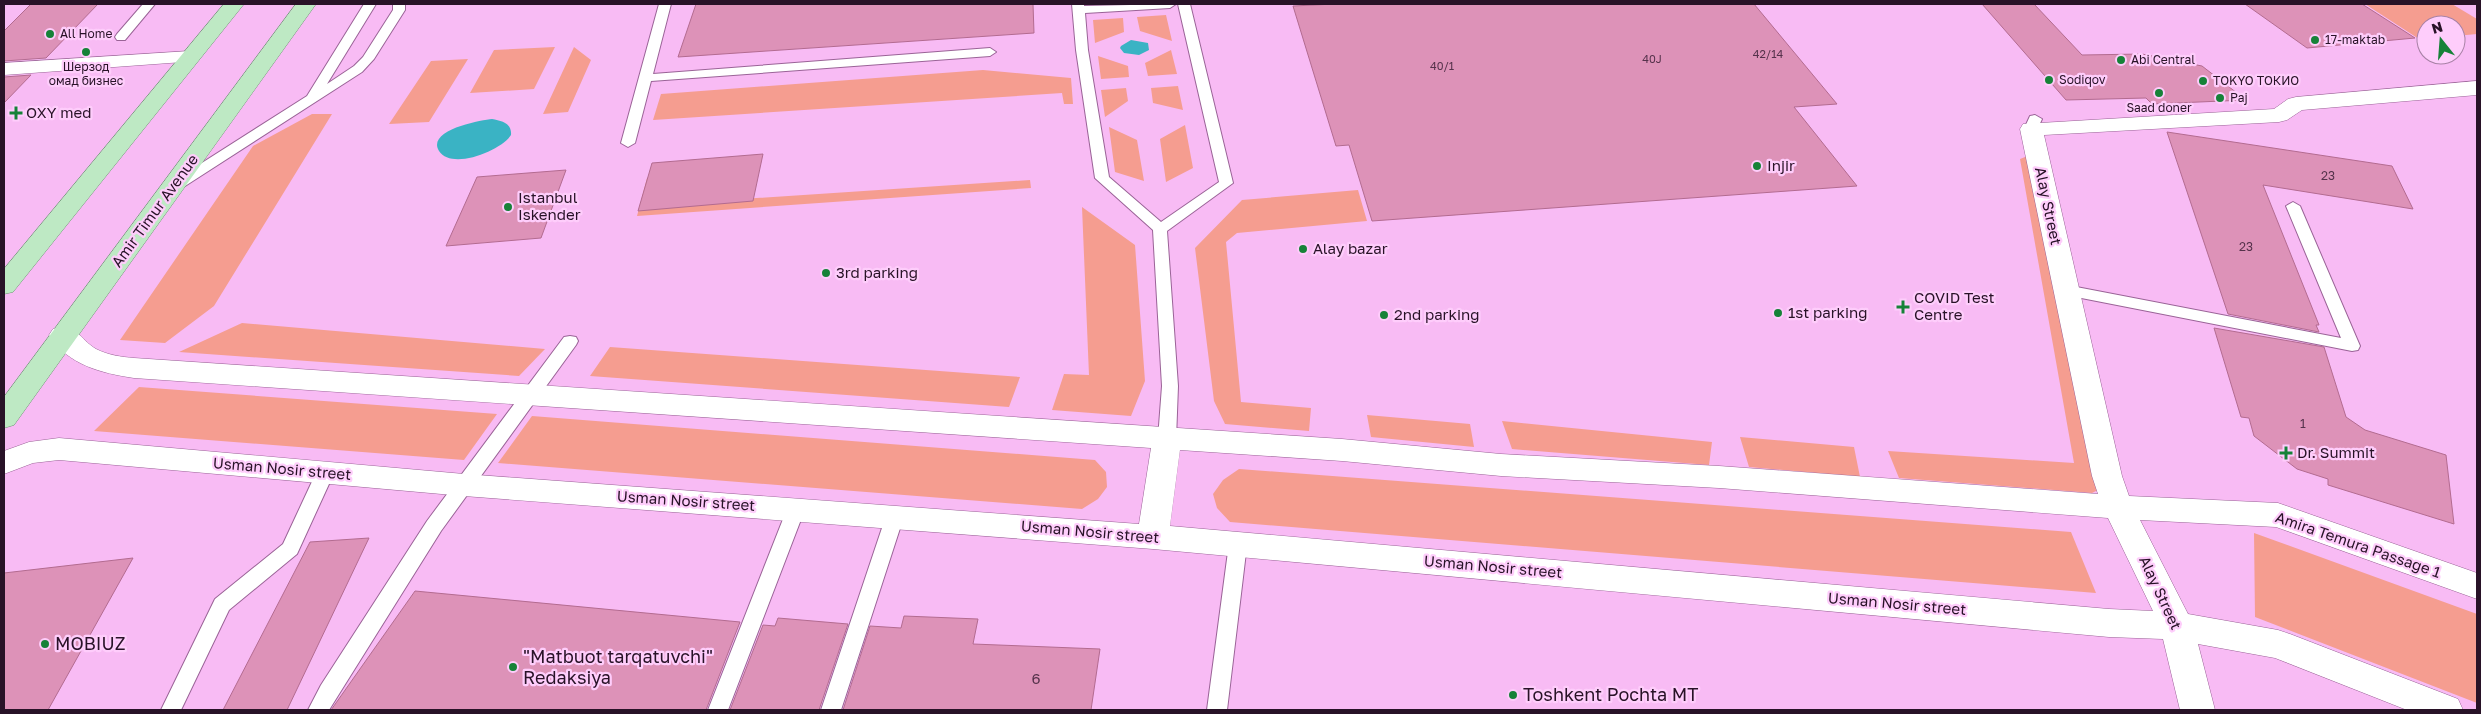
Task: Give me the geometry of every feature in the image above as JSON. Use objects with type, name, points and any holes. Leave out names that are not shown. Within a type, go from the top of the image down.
[{"type":"main road","points":[[4,286],[234,4]]},
{"type":"main road","name":"Amir Timur Avenue","points":[[4,418],[306,4]]},
{"type":"street","points":[[4,69],[190,57]]},
{"type":"street","name":"Alay Street","points":[[2197,710],[2177,626],[2118,507],[2107,476],[2066,290],[2033,124],[2279,115],[2296,104],[2477,88]]},
{"type":"street","points":[[63,335],[73,348],[86,357],[112,365],[1342,450],[1501,465],[1729,478],[2118,507]]},
{"type":"street","points":[[1153,537],[1167,439]]},
{"type":"street","name":"Usman Nosir street","points":[[4,462],[28,453],[59,449],[464,485],[895,516],[1238,544],[2109,623],[2177,626]]},
{"type":"street","name":"Amira Temura Passage 1","points":[[2118,507],[2278,515],[2477,586]]},
{"type":"street","points":[[2177,626],[2278,644],[2446,710]]},
{"type":"lane","points":[[120,37],[149,4]]},
{"type":"lane","points":[[309,101],[370,4]]},
{"type":"lane","points":[[171,189],[358,69],[368,59],[399,10],[399,4]]},
{"type":"lane","points":[[628,143],[665,4]]},
{"type":"lane","points":[[1167,439],[1170,386],[1160,229],[1102,178],[1082,50],[1078,7],[1170,4]]},
{"type":"lane","points":[[1160,229],[1226,183],[1184,4]]},
{"type":"lane","points":[[645,78],[990,52]]},
{"type":"lane","points":[[2066,290],[2352,346],[2293,206]]},
{"type":"lane","points":[[318,710],[328,691],[434,526],[570,341]]},
{"type":"lane","points":[[171,710],[222,606],[290,549],[325,473]]},
{"type":"lane","points":[[718,710],[796,509]]},
{"type":"lane","points":[[831,710],[895,516]]},
{"type":"lane","points":[[1218,710],[1238,544]]},
{"type":"shaded area","points":[[2365,4],[2452,4],[2477,19],[2477,34],[2466,35],[2466,15],[2416,15],[2416,37]]},
{"type":"shaded area","points":[[1166,15],[1172,41],[1140,31],[1137,17]]},
{"type":"shaded area","points":[[1123,18],[1124,32],[1095,43],[1093,20]]},
{"type":"shaded area","points":[[1131,40],[1148,43],[1149,50],[1139,55],[1124,53],[1120,48],[1121,46]]},
{"type":"shaded area","points":[[555,47],[534,89],[470,93],[494,50]]},
{"type":"shaded area","points":[[574,47],[591,60],[568,112],[543,114]]},
{"type":"shaded area","points":[[1171,50],[1177,74],[1148,76],[1145,63]]},
{"type":"shaded area","points":[[1098,56],[1128,66],[1129,77],[1101,79]]},
{"type":"shaded area","points":[[468,59],[429,122],[389,124],[431,61]]},
{"type":"shaded area","points":[[983,70],[1071,78],[1073,104],[1064,104],[1062,93],[653,120],[661,94]]},
{"type":"shaded area","points":[[1178,86],[1183,110],[1153,103],[1151,88]]},
{"type":"shaded area","points":[[1126,88],[1128,101],[1105,117],[1101,90]]},
{"type":"shaded area","points":[[312,114],[332,114],[214,306],[165,343],[120,340],[253,146]]},
{"type":"shaded area","points":[[492,119],[506,123],[511,131],[511,135],[498,147],[465,159],[445,157],[439,151],[437,144],[440,137],[447,132],[477,121]]},
{"type":"shaded area","points":[[1185,125],[1193,168],[1166,182],[1160,139]]},
{"type":"shaded area","points":[[1109,127],[1137,140],[1144,181],[1115,172]]},
{"type":"shaded area","points":[[2038,152],[2104,487],[2092,493],[1899,478],[1888,451],[2074,463],[2020,159]]},
{"type":"shaded area","points":[[659,171],[652,205],[1030,180],[1031,188],[637,216],[647,178]]},
{"type":"shaded area","points":[[1358,190],[1367,221],[1237,233],[1226,242],[1241,402],[1311,408],[1309,431],[1225,424],[1214,401],[1195,248],[1242,200]]},
{"type":"shaded area","points":[[1082,207],[1135,245],[1145,381],[1131,416],[1052,410],[1064,374],[1089,375]]},
{"type":"shaded area","points":[[242,323],[545,349],[519,376],[179,352]]},
{"type":"shaded area","points":[[610,347],[1020,377],[1009,407],[590,376]]},
{"type":"shaded area","points":[[139,387],[497,414],[464,460],[94,431]]},
{"type":"shaded area","points":[[1367,415],[1470,424],[1474,447],[1371,437]]},
{"type":"shaded area","points":[[532,416],[1095,460],[1106,472],[1107,487],[1098,499],[1082,509],[498,463]]},
{"type":"shaded area","points":[[1502,421],[1712,442],[1709,465],[1512,449]]},
{"type":"shaded area","points":[[1740,437],[1854,447],[1860,477],[1749,467]]},
{"type":"shaded area","points":[[1239,469],[2071,532],[2096,593],[1230,522],[1217,508],[1213,494],[1223,480]]},
{"type":"shaded area","points":[[2254,533],[2477,614],[2477,703],[2255,617]]},
{"type":"building","points":[[31,4],[98,4],[46,58],[4,61],[4,31]]},
{"type":"building","points":[[696,4],[1033,4],[1034,33],[678,57]]},
{"type":"building","points":[[1335,4],[1754,4],[1837,104],[1794,107],[1857,186],[1372,221],[1349,145],[1336,146],[1293,6]]},
{"type":"building","points":[[1982,4],[2034,4],[2082,55],[2142,54],[2202,66],[2246,100],[2152,104],[2146,98],[2066,100]]},
{"type":"building","points":[[2245,4],[2362,4],[2415,38],[2307,48]]},
{"type":"building","points":[[31,75],[4,103],[4,77]]},
{"type":"building","points":[[2167,132],[2392,166],[2413,209],[2263,185],[2319,325],[2316,325],[2319,332],[2228,314]]},
{"type":"building","points":[[763,154],[753,201],[638,211],[652,163]]},
{"type":"building","name":"Istanbul Iskender","points":[[566,170],[541,238],[446,246],[477,177]]},
{"type":"building","points":[[2214,328],[2324,347],[2346,417],[2365,430],[2446,455],[2454,524],[2328,485],[2328,479],[2297,469],[2254,436],[2249,418],[2241,417]]},
{"type":"building","points":[[369,538],[287,710],[223,710],[310,542]]},
{"type":"building","name":"MOBIUZ","points":[[133,558],[48,710],[4,710],[4,573]]},
{"type":"building","points":[[415,591],[740,622],[706,710],[331,710]]},
{"type":"building","points":[[904,616],[978,619],[973,644],[1100,649],[1091,710],[843,710],[870,626],[901,628]]},
{"type":"building","points":[[778,618],[848,624],[819,710],[730,710],[763,625],[775,626]]},
{"type":"place","name":"All Home","points":[[50,34]]},
{"type":"place","name":"17-maktab","points":[[2315,40]]},
{"type":"place","name":"Шерзод омад бизнес","points":[[86,52]]},
{"type":"place","name":"Abi Central","points":[[2121,60]]},
{"type":"place","name":"Sodiqov","points":[[2049,80]]},
{"type":"place","name":"TOKYO ТОКИО","points":[[2203,81]]},
{"type":"place","name":"Saad doner","points":[[2159,93]]},
{"type":"place","name":"Paj","points":[[2220,98]]},
{"type":"place","name":"OXY med","points":[[16,113]]},
{"type":"place","name":"Injir","points":[[1757,166]]},
{"type":"place","name":"Istanbul Iskender","points":[[508,207]]},
{"type":"place","name":"Alay bazar","points":[[1303,249]]},
{"type":"place","name":"3rd parking","points":[[826,273]]},
{"type":"place","name":"COVID Test Centre","points":[[1903,307]]},
{"type":"place","name":"1st parking","points":[[1778,313]]},
{"type":"place","name":"2nd parking","points":[[1384,315]]},
{"type":"place","name":"Dr. Summit","points":[[2286,453]]},
{"type":"place","name":"MOBIUZ","points":[[45,644]]},
{"type":"place","name":"\"Matbuot tarqatuvchi\" Redaksiya","points":[[513,667]]},
{"type":"place","name":"Toshkent Pochta MT","points":[[1513,695]]}]
